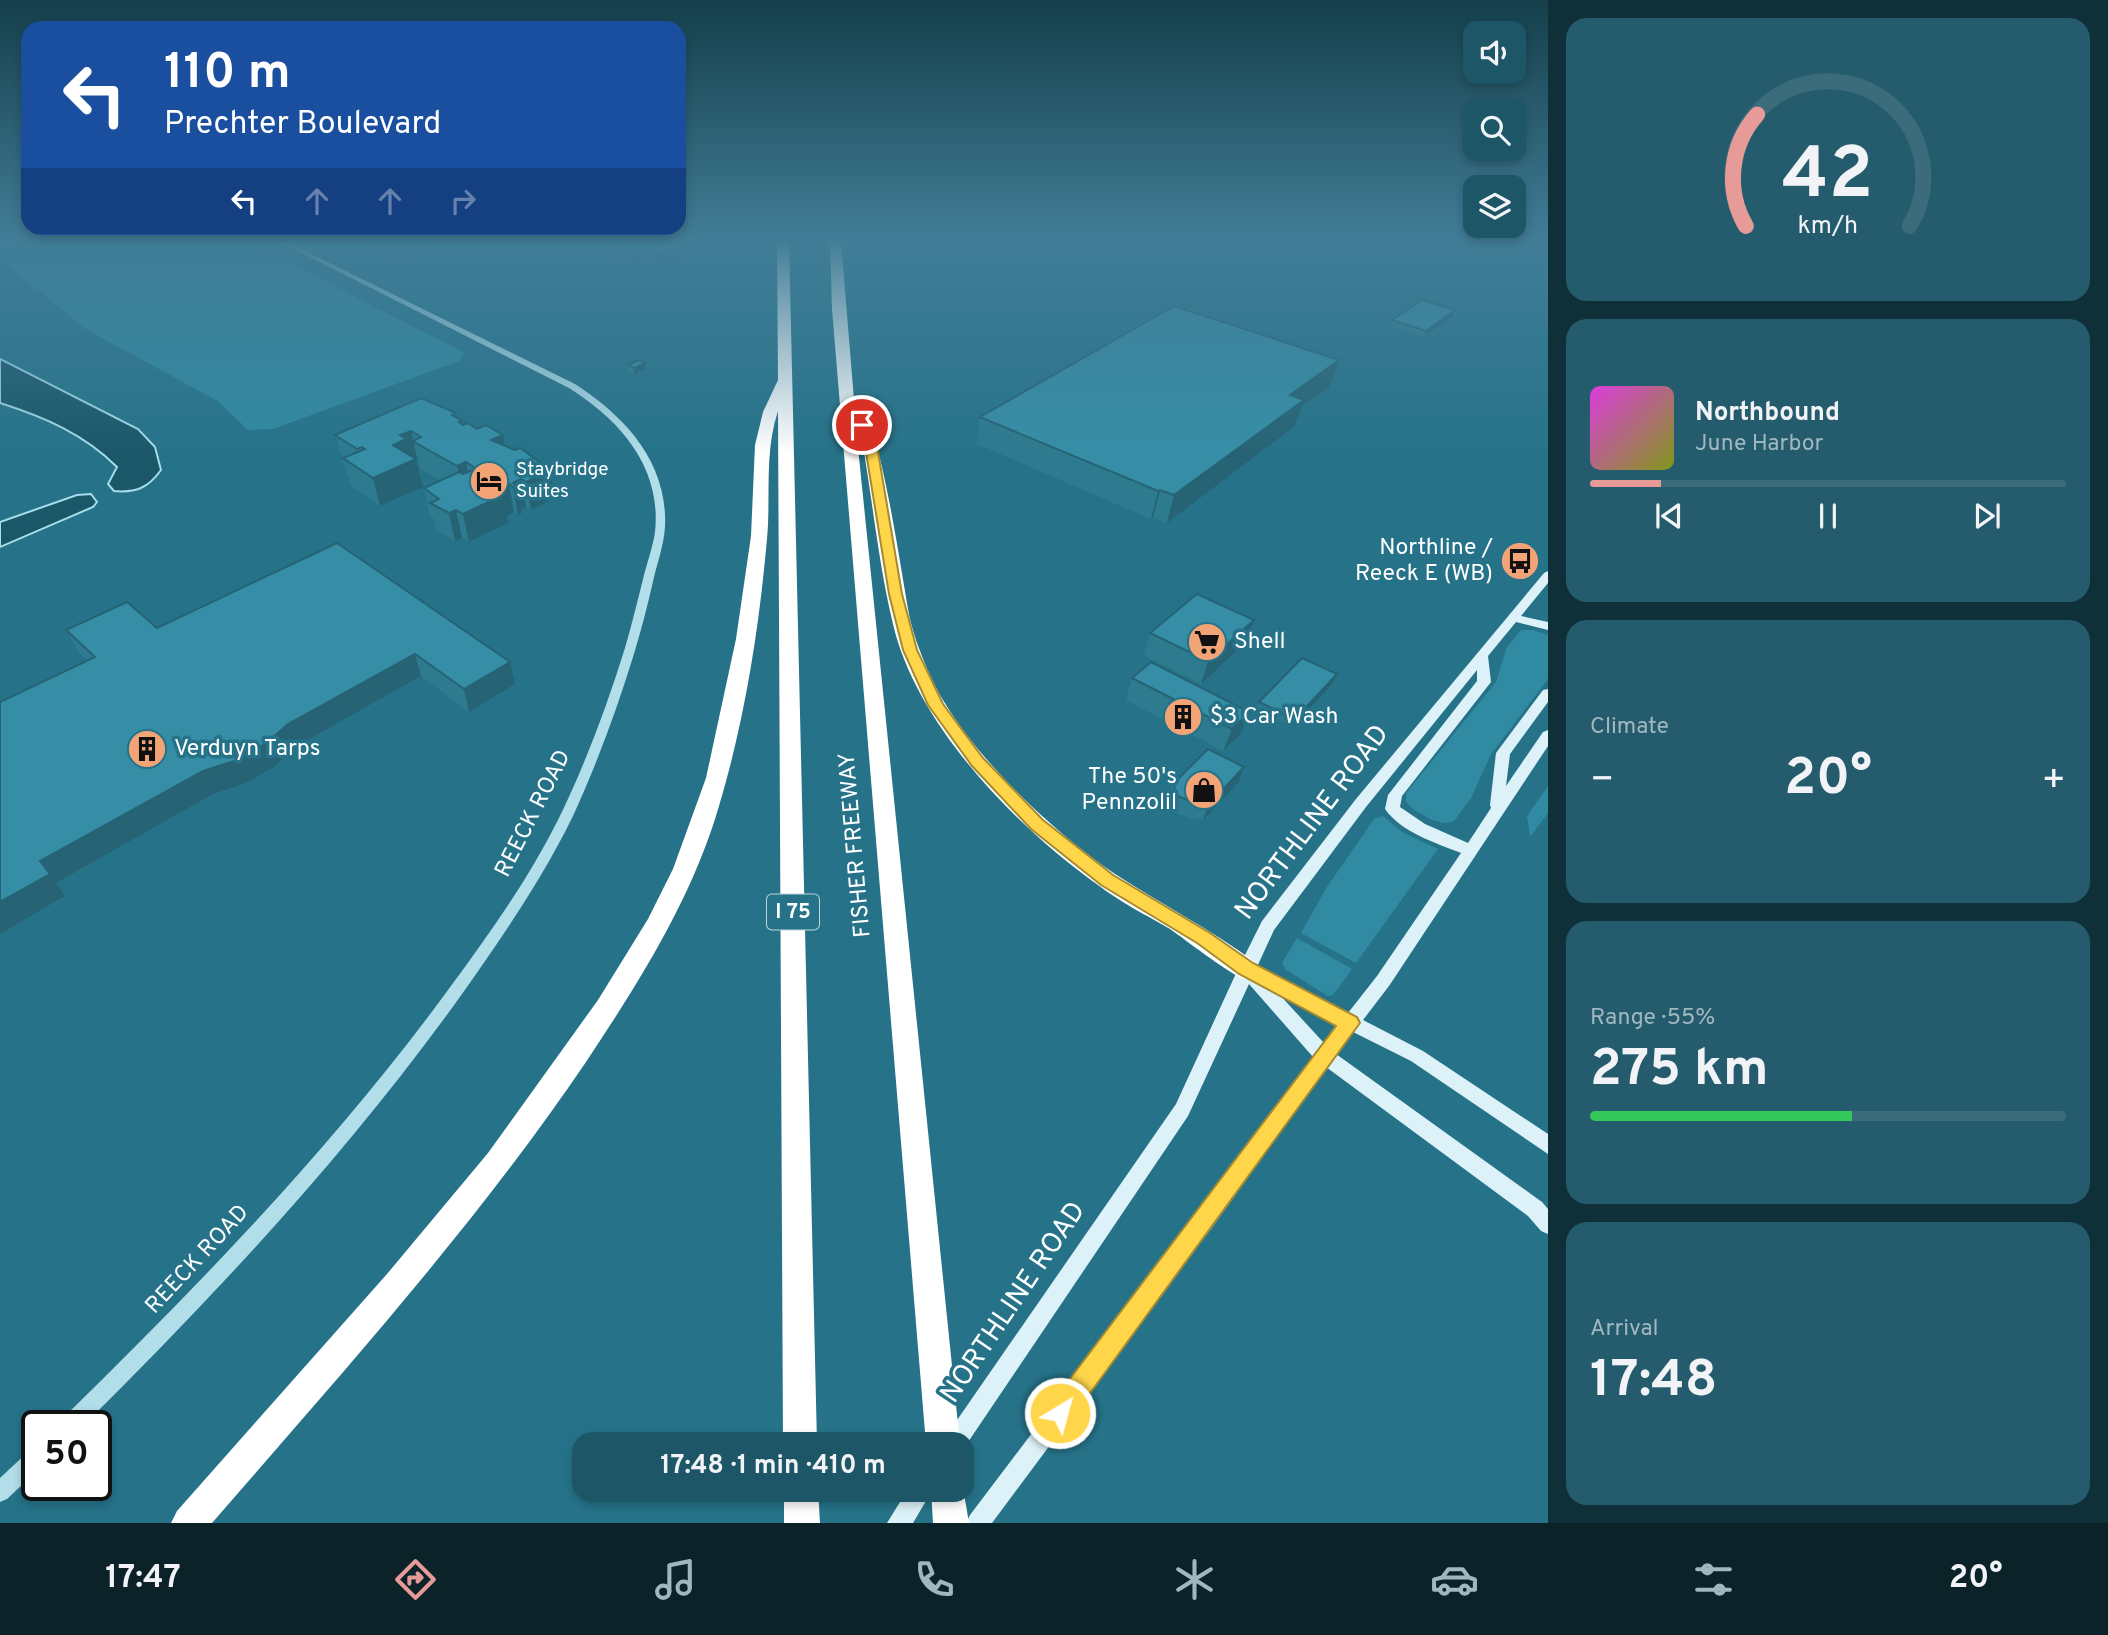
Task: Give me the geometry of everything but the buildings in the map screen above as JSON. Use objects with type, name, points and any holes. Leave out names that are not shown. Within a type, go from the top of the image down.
[{"type":"highway","name":"I 75","points":[[784,312],[800,1432]]},
{"type":"highway","name":"FISHER FREEWAY","points":[[838,312],[942,1432]]},
{"type":"highway","points":[[190,1523],[462,1208],[517,1139],[617,994],[671,899],[708,810],[738,684],[759,535],[761,477],[768,419],[785,380]]},
{"type":"highway","points":[[845,383],[871,446],[902,625],[920,675],[955,733],[1003,791],[1068,850],[1107,880],[1204,938],[1246,969]]},
{"type":"highway","points":[[801,1502],[802,1523]]},
{"type":"highway","points":[[949,1502],[951,1523]]},
{"type":"main road","name":"NORTHLINE ROAD","points":[[962,1432],[1182,1110],[1268,926],[1362,803],[1548,575]]},
{"type":"main road","points":[[1513,618],[1548,626]]},
{"type":"main road","points":[[1470,850],[1405,820],[1392,808],[1395,796],[1484,682],[1482,656]]},
{"type":"main road","points":[[1496,810],[1503,753],[1548,692]]},
{"type":"main road","points":[[978,1523],[1209,1215],[1324,1056],[1383,981],[1548,735]]},
{"type":"main road","points":[[1246,969],[1416,1056],[1548,1145]]},
{"type":"main road","points":[[1246,969],[1324,1056],[1535,1209],[1548,1224]]},
{"type":"main road","points":[[899,1523],[913,1502]]},
{"type":"street","name":"REECK ROAD","points":[[85,1410],[225,1270],[316,1168],[401,1065],[496,934],[540,863],[575,798],[639,623],[660,531],[660,504],[650,464],[625,426],[601,404],[572,386],[424,312]]},
{"type":"street","points":[[0,1492],[21,1472]]},
{"type":"shaded area","points":[[65,312],[385,312],[465,353],[459,361],[273,429],[248,430],[219,402],[86,329]]},
{"type":"shaded area","points":[[0,359],[138,429],[155,447],[161,470],[141,488],[114,491],[108,484],[117,467],[104,455],[77,436],[48,421],[0,403]]},
{"type":"shaded area","points":[[91,494],[97,502],[93,507],[0,547],[0,522],[77,495]]},
{"type":"shaded area","points":[[1521,630],[1533,630],[1548,635],[1548,679],[1491,754],[1471,798],[1454,821],[1445,823],[1432,820],[1406,802],[1406,793],[1496,682],[1507,647]]},
{"type":"shaded area","points":[[1548,786],[1548,813],[1530,837],[1527,816]]},
{"type":"shaded area","points":[[1383,816],[1402,832],[1438,849],[1356,963],[1301,933],[1327,887],[1374,819]]},
{"type":"shaded area","points":[[1297,938],[1352,969],[1333,995],[1328,996],[1286,970],[1282,963]]},
{"type":"place","name":"Staybridge Suites","points":[[489,481]]},
{"type":"place","name":"Northline / Reeck E (WB)","points":[[1520,561]]},
{"type":"place","name":"Shell","points":[[1207,642]]},
{"type":"place","name":"$3 Car Wash","points":[[1183,717]]},
{"type":"place","name":"Verduyn Tarps","points":[[147,749]]},
{"type":"place","name":"The 50's Pennzolil","points":[[1204,790]]},
{"type":"route","points":[[862,425],[871,446],[895,594],[910,650],[936,705],[977,762],[1037,825],[1107,880],[1204,938],[1246,969],[1350,1023],[1060,1413]]}]
